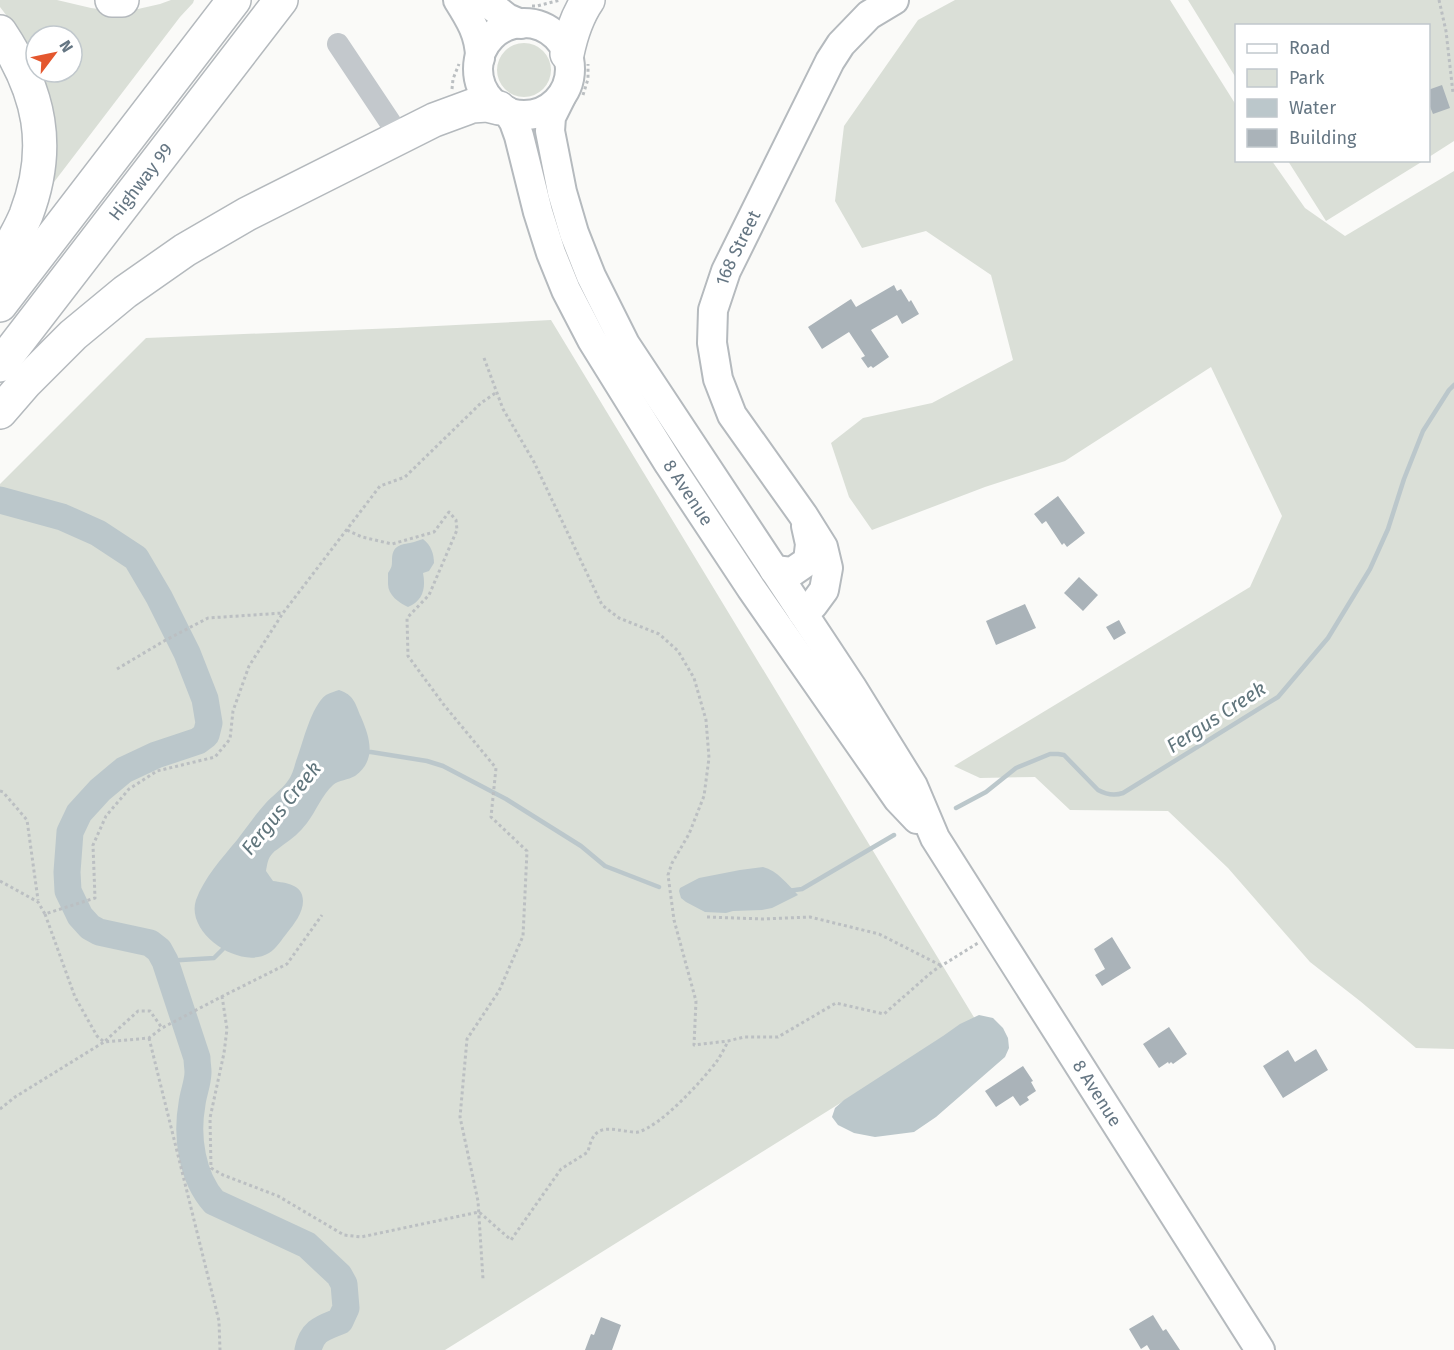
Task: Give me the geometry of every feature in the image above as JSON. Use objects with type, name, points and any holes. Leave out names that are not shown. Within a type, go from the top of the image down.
[{"type":"highway","points":[[112,0],[122,0]]},
{"type":"highway","name":"Highway 99","points":[[0,305],[234,0]]},
{"type":"highway","name":"Highway 99","points":[[0,364],[281,0]]},
{"type":"highway","points":[[578,58],[576,23],[588,0]]},
{"type":"highway","points":[[0,32],[20,64],[31,90],[39,119],[41,147],[39,170],[26,216],[0,264]]},
{"type":"highway","points":[[0,412],[73,335],[156,270],[193,245],[247,214],[400,137],[466,107],[482,104],[503,110]]},
{"type":"main road","points":[[458,0],[476,32],[480,58]]},
{"type":"main road","points":[[484,0],[507,18],[525,14]]},
{"type":"main road","name":"168 Street","points":[[802,612],[813,605],[824,590],[828,568],[823,548],[803,515],[732,415],[718,379],[712,343],[713,310],[726,271],[830,61],[842,44],[869,15],[894,0]]},
{"type":"main road","points":[[525,14],[533,24],[547,29],[578,58],[570,67],[566,87],[571,98],[538,113],[523,115],[503,110],[488,98],[481,84],[478,70],[485,46],[495,34],[525,14]]},
{"type":"main road","name":"8 Avenue","points":[[571,98],[550,120],[550,137],[562,192],[574,233],[591,276],[625,344],[851,686],[913,786],[935,838],[1260,1350]]},
{"type":"main road","name":"8 Avenue","points":[[503,110],[514,122],[538,212],[556,264],[586,330],[669,464],[751,588],[898,799],[935,838]]},
{"type":"main road","points":[[616,380],[644,400],[762,584],[783,604],[802,612]]},
{"type":"main road","name":"168 Street","points":[[774,570],[792,572],[808,561],[810,544],[803,515]]},
{"type":"lane","points":[[338,44],[400,137]]},
{"type":"path","points":[[525,14],[537,6],[560,0]]},
{"type":"path","points":[[1439,0],[1446,32],[1453,93]]},
{"type":"path","points":[[571,98],[588,80],[578,58]]},
{"type":"path","points":[[484,358],[503,409],[534,462],[602,605],[619,618],[659,634],[678,651],[694,678],[706,720],[708,767],[704,796],[689,834],[672,862],[668,875],[674,920],[696,1002],[694,1046],[744,1037],[778,1037],[836,1003],[884,1014],[933,971],[994,933]]},
{"type":"path","points":[[46,914],[95,898],[93,845],[106,816],[129,789],[157,771],[215,757],[230,739],[234,711],[249,666],[283,614],[380,486],[405,477],[480,403],[497,392]]},
{"type":"path","points":[[346,530],[362,537],[392,544],[434,532],[449,512],[456,520],[457,530],[429,595],[407,618],[408,656],[444,705],[496,768],[491,817],[527,851],[523,936],[499,991],[467,1039],[460,1117],[478,1201],[483,1279]]},
{"type":"path","points":[[117,669],[208,618],[283,614]]},
{"type":"path","points":[[0,791],[27,820],[38,902],[46,914],[75,997],[104,1042]]},
{"type":"path","points":[[0,880],[38,902]]},
{"type":"path","points":[[104,1042],[149,1038],[162,1028],[287,964],[322,915]]},
{"type":"path","points":[[706,917],[763,919],[810,917],[879,934],[942,966]]},
{"type":"path","points":[[221,997],[227,1029],[210,1118],[212,1168],[278,1196],[344,1235],[361,1237],[478,1212]]},
{"type":"path","points":[[0,1109],[15,1096],[104,1042],[138,1011],[150,1011],[162,1028]]},
{"type":"path","points":[[149,1038],[219,1322],[220,1350]]},
{"type":"path","points":[[478,1212],[510,1240],[561,1169],[588,1152],[591,1139],[602,1129],[637,1133],[656,1124],[686,1096],[717,1061],[728,1041]]},
{"type":"green space","points":[[0,0],[57,0],[114,11],[138,9],[171,0],[194,0],[51,186],[40,84],[84,84],[84,24],[24,24],[24,43],[0,7]]},
{"type":"green space","points":[[955,0],[1170,0],[1235,103],[1235,162],[1273,162],[1305,208],[1345,236],[1454,171],[1454,1049],[1416,1048],[1310,962],[1228,868],[1168,811],[1070,810],[1035,777],[980,778],[954,766],[1250,587],[1282,516],[1211,367],[1065,461],[985,487],[872,530],[849,497],[831,443],[863,418],[932,403],[1013,360],[991,275],[926,231],[862,248],[835,201],[844,126],[918,20]]},
{"type":"green space","points":[[1188,0],[1454,0],[1454,141],[1430,156],[1430,24],[1235,24],[1235,76]]},
{"type":"green space","points":[[524,43],[534,45],[543,51],[549,60],[551,70],[549,80],[543,89],[534,95],[524,97],[514,95],[505,89],[499,80],[497,70],[499,60],[505,51],[514,45]]},
{"type":"green space","points":[[1289,162],[1421,162],[1326,221]]},
{"type":"green space","points":[[551,320],[975,1019],[445,1350],[0,1350],[0,484],[146,338]]},
{"type":"water","points":[[423,539],[432,550],[434,563],[429,571],[423,573],[424,589],[420,598],[408,607],[390,592],[388,573],[396,547]]},
{"type":"water","points":[[339,690],[348,694],[357,708],[369,741],[369,756],[362,770],[355,776],[333,785],[304,826],[293,838],[275,851],[268,862],[266,871],[273,881],[293,885],[300,891],[303,901],[298,918],[269,953],[257,957],[244,957],[230,953],[218,946],[199,925],[195,912],[196,900],[209,876],[261,808],[289,780],[316,707],[326,695]]},
{"type":"water","points":[[763,867],[778,875],[798,895],[772,908],[726,913],[705,912],[681,898],[680,888],[699,878]]},
{"type":"water","points":[[979,1015],[993,1018],[1003,1028],[1008,1038],[1009,1048],[1005,1057],[936,1117],[914,1132],[875,1137],[854,1133],[838,1125],[832,1117],[835,1108],[844,1100],[960,1024]]},
{"type":"building","points":[[1442,85],[1450,108],[1433,114],[1430,107],[1430,89]]},
{"type":"building","points":[[894,285],[897,291],[901,289],[909,302],[911,300],[919,314],[902,324],[897,315],[871,330],[889,357],[873,368],[871,366],[868,368],[861,358],[865,356],[849,332],[822,349],[808,327],[851,299],[856,307]]},
{"type":"building","points":[[1058,496],[1085,533],[1067,547],[1064,543],[1062,545],[1046,521],[1042,524],[1034,514]]},
{"type":"building","points":[[1079,577],[1098,595],[1083,611],[1064,593]]},
{"type":"building","points":[[1025,604],[1036,628],[996,645],[986,621]]},
{"type":"building","points":[[1119,620],[1126,633],[1114,640],[1106,627]]},
{"type":"building","points":[[1112,937],[1131,968],[1102,986],[1095,975],[1105,969],[1094,949]]},
{"type":"building","points":[[1169,1027],[1187,1054],[1173,1064],[1168,1062],[1159,1068],[1143,1044]]},
{"type":"building","points":[[1316,1049],[1328,1070],[1283,1098],[1263,1066],[1288,1050],[1295,1062]]},
{"type":"building","points":[[1023,1066],[1033,1081],[1031,1082],[1036,1091],[1020,1106],[1013,1096],[996,1107],[985,1091]]},
{"type":"building","points":[[1153,1315],[1163,1331],[1166,1329],[1180,1350],[1150,1350],[1147,1345],[1141,1349],[1129,1329]]},
{"type":"building","points":[[601,1317],[621,1325],[612,1350],[585,1350],[591,1334],[594,1335]]},
{"type":"waterway","name":"Fergus Creek","points":[[956,808],[986,792],[1016,768],[1050,754],[1064,755],[1098,790],[1110,794],[1123,793],[1278,697],[1328,638],[1370,569],[1388,529],[1423,431],[1454,385]]},
{"type":"waterway","points":[[0,500],[62,517],[98,533],[136,558],[159,597],[187,653],[205,699],[209,723],[206,735],[198,741],[156,755],[124,770],[100,790],[79,813],[70,832],[68,891],[80,916],[90,927],[99,932],[150,943],[159,950],[165,961],[197,1058],[198,1076],[190,1117],[190,1130],[192,1156],[206,1192],[214,1202],[307,1245],[339,1275],[344,1284],[346,1308],[340,1321],[315,1334],[308,1350]]},
{"type":"waterway","name":"Fergus Creek","points":[[366,752],[427,761],[443,766],[506,799],[581,846],[605,866],[659,887]]},
{"type":"waterway","name":"Fergus Creek","points":[[788,891],[802,889],[894,835]]},
{"type":"waterway","name":"Fergus Creek","points":[[165,961],[214,958],[224,945]]}]
